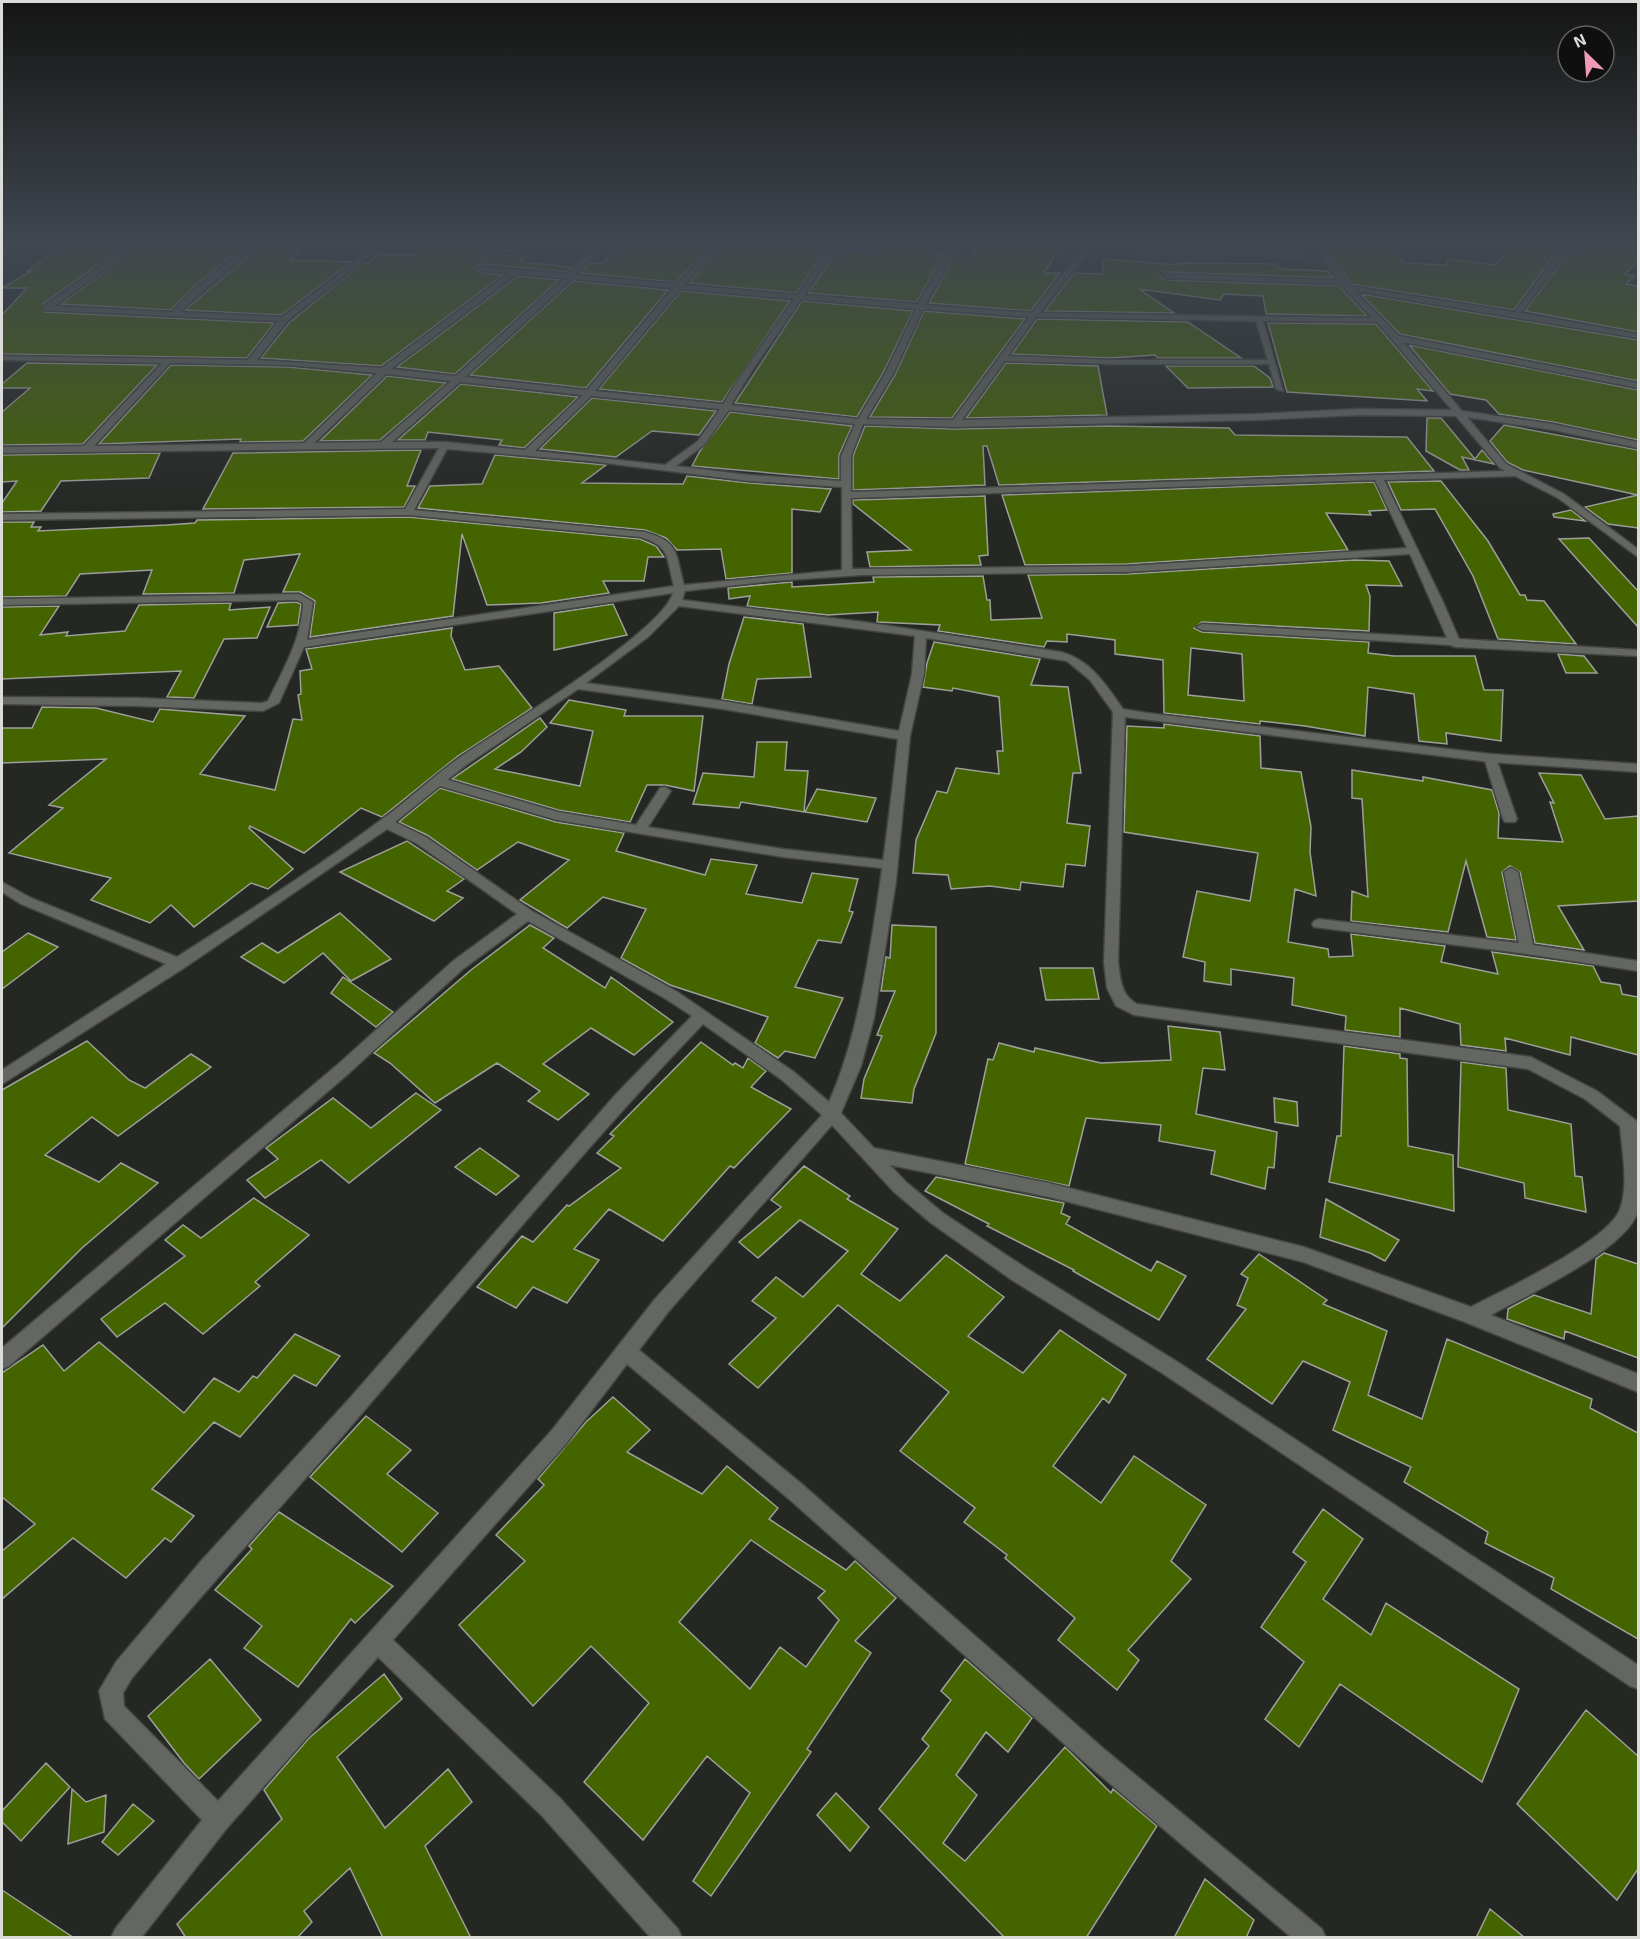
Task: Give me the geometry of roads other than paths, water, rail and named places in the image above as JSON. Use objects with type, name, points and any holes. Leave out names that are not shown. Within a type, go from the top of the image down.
[{"type":"street","points":[[251,362],[271,336]]},
{"type":"street","points":[[308,444],[384,370],[429,336]]},
{"type":"street","points":[[386,443],[503,336]]},
{"type":"street","points":[[528,452],[589,393],[636,336]]},
{"type":"street","points":[[667,468],[701,442],[726,408],[772,336]]},
{"type":"street","points":[[847,573],[846,456],[860,422],[889,374],[906,336]]},
{"type":"street","points":[[955,424],[1018,336]]},
{"type":"street","points":[[1266,336],[1271,349],[1270,362],[1280,389]]},
{"type":"street","points":[[1396,338],[1638,385]]},
{"type":"street","points":[[1396,338],[1503,466],[1561,496],[1638,554]]},
{"type":"street","points":[[2,358],[251,362],[384,370],[860,422],[955,424],[1256,417],[1359,412],[1457,413],[1512,420],[1638,445]]},
{"type":"street","points":[[1002,358],[1111,362],[1270,362]]},
{"type":"street","points":[[87,448],[169,360]]},
{"type":"street","points":[[2,450],[386,443],[445,445],[528,452],[749,478],[845,483]]},
{"type":"street","points":[[408,512],[445,445]]},
{"type":"street","points":[[846,495],[1515,473]]},
{"type":"street","points":[[1378,477],[1455,644]]},
{"type":"street","points":[[2,517],[408,512],[641,534],[658,539],[668,546],[678,596]]},
{"type":"street","points":[[299,644],[422,628],[557,604],[678,596],[773,578],[847,573],[1126,569],[1414,551]]},
{"type":"street","points":[[678,596],[821,620],[1044,652],[1076,659],[1086,666],[1119,712],[1110,932],[1114,988],[1121,1002],[1134,1008],[1532,1063],[1591,1095],[1634,1128],[1633,1187],[1627,1215],[1610,1235],[1582,1256],[1472,1316]]},
{"type":"street","points":[[2,1078],[113,1004],[179,964],[386,823],[438,781],[644,635],[678,596]]},
{"type":"street","points":[[2,602],[299,597],[308,602],[309,608],[299,644],[273,703],[263,707],[137,702],[2,701]]},
{"type":"street","points":[[1202,627],[1455,644],[1638,652]]},
{"type":"street","points":[[124,1938],[218,1819],[560,1437],[662,1305],[832,1114],[853,1066],[866,1018],[891,865],[904,736],[918,674],[921,635]]},
{"type":"street","points":[[576,685],[723,705],[904,736]]},
{"type":"street","points":[[1119,712],[1490,758],[1638,768]]},
{"type":"street","points":[[1490,758],[1510,819]]},
{"type":"street","points":[[438,781],[557,816],[783,853],[891,865]]},
{"type":"street","points":[[640,829],[665,791]]},
{"type":"street","points":[[386,823],[422,840],[527,914],[672,995],[700,1017],[788,1076],[832,1114],[900,1187],[937,1218],[1019,1274],[1169,1367],[1638,1678]]},
{"type":"street","points":[[1511,872],[1527,949]]},
{"type":"street","points":[[2,886],[26,901],[179,964]]},
{"type":"street","points":[[2,1360],[342,1070],[458,965],[527,914]]},
{"type":"street","points":[[1319,924],[1527,949],[1638,966]]},
{"type":"street","points":[[218,1819],[113,1711],[111,1691],[115,1684],[124,1670],[208,1569],[356,1406],[623,1097],[700,1017]]},
{"type":"street","points":[[871,1154],[1049,1190],[1304,1254],[1472,1316],[1638,1383]]},
{"type":"street","points":[[627,1352],[805,1499],[1096,1757],[1313,1938]]},
{"type":"street","points":[[377,1640],[551,1807],[669,1938]]}]
